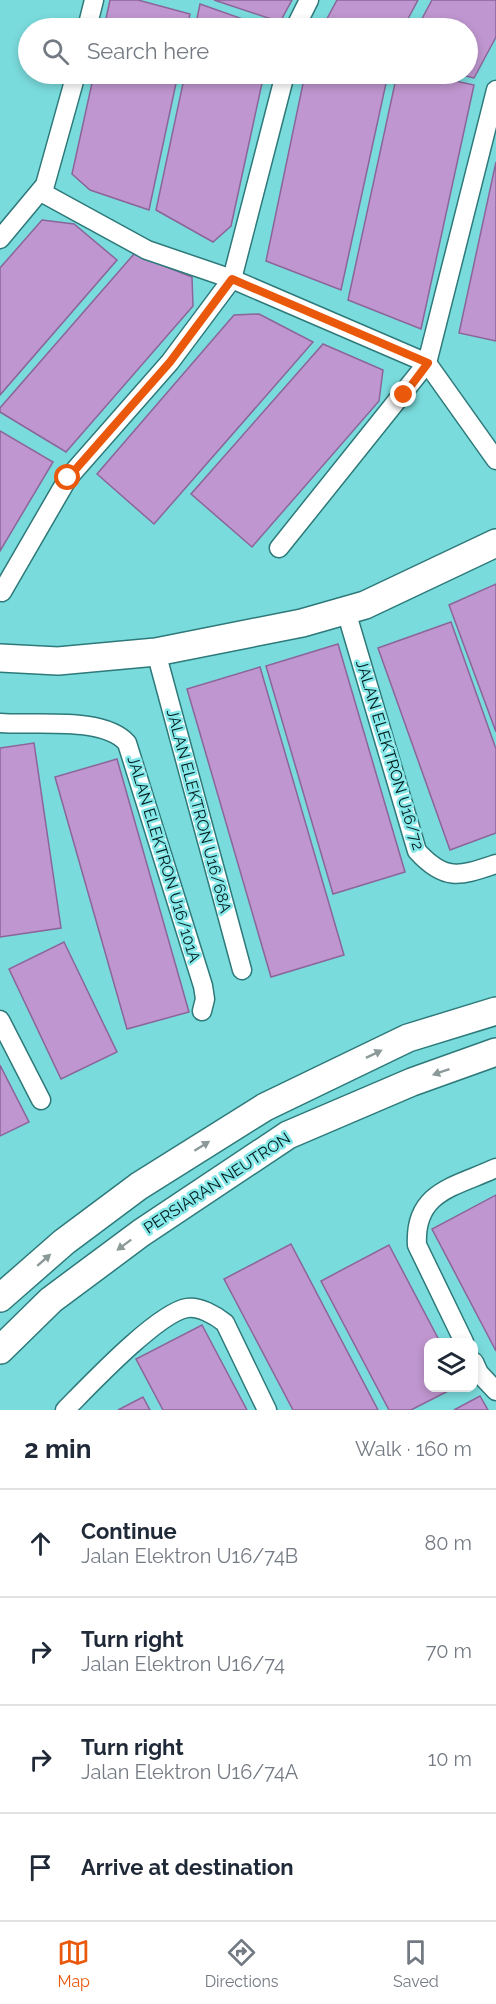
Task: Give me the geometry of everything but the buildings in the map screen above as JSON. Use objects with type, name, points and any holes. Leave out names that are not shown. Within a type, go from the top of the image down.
[{"type":"street","points":[[90,18],[94,0]]},
{"type":"street","points":[[300,18],[309,0]]},
{"type":"street","points":[[0,239],[41,192],[51,172],[73,84]]},
{"type":"street","points":[[2,592],[68,478],[170,362],[232,279],[282,84]]},
{"type":"street","points":[[279,548],[428,363],[496,90]]},
{"type":"street","points":[[41,192],[147,250],[232,279],[428,363],[496,460]]},
{"type":"street","points":[[0,658],[58,661],[156,652],[302,623],[364,605],[496,543]]},
{"type":"street","name":"JALAN ELEKTRON U16/72","points":[[346,611],[417,851],[434,867],[446,873],[461,876],[496,864]]},
{"type":"street","name":"JALAN ELEKTRON U16/68A","points":[[156,652],[242,970]]},
{"type":"street","name":"JALAN ELEKTRON U16/101A","points":[[0,723],[96,725],[119,735],[133,756],[203,986],[205,999],[202,1011]]},
{"type":"street","points":[[0,1298],[64,1242],[139,1186],[265,1107],[408,1038],[496,1011]]},
{"type":"street","points":[[0,1020],[41,1100]]},
{"type":"street","name":"PERSIARAN NEUTRON","points":[[0,1350],[51,1300],[141,1233],[288,1135],[412,1082],[496,1052]]},
{"type":"street","points":[[462,1338],[417,1245],[416,1229],[422,1209],[429,1199],[496,1168]]},
{"type":"street","points":[[65,1410],[121,1354],[173,1314],[188,1308],[216,1316],[225,1323],[267,1410]]},
{"type":"street","points":[[478,1371],[496,1391]]},
{"type":"route","points":[[68,478],[170,362],[232,279],[381,345],[428,363],[404,395]]}]
